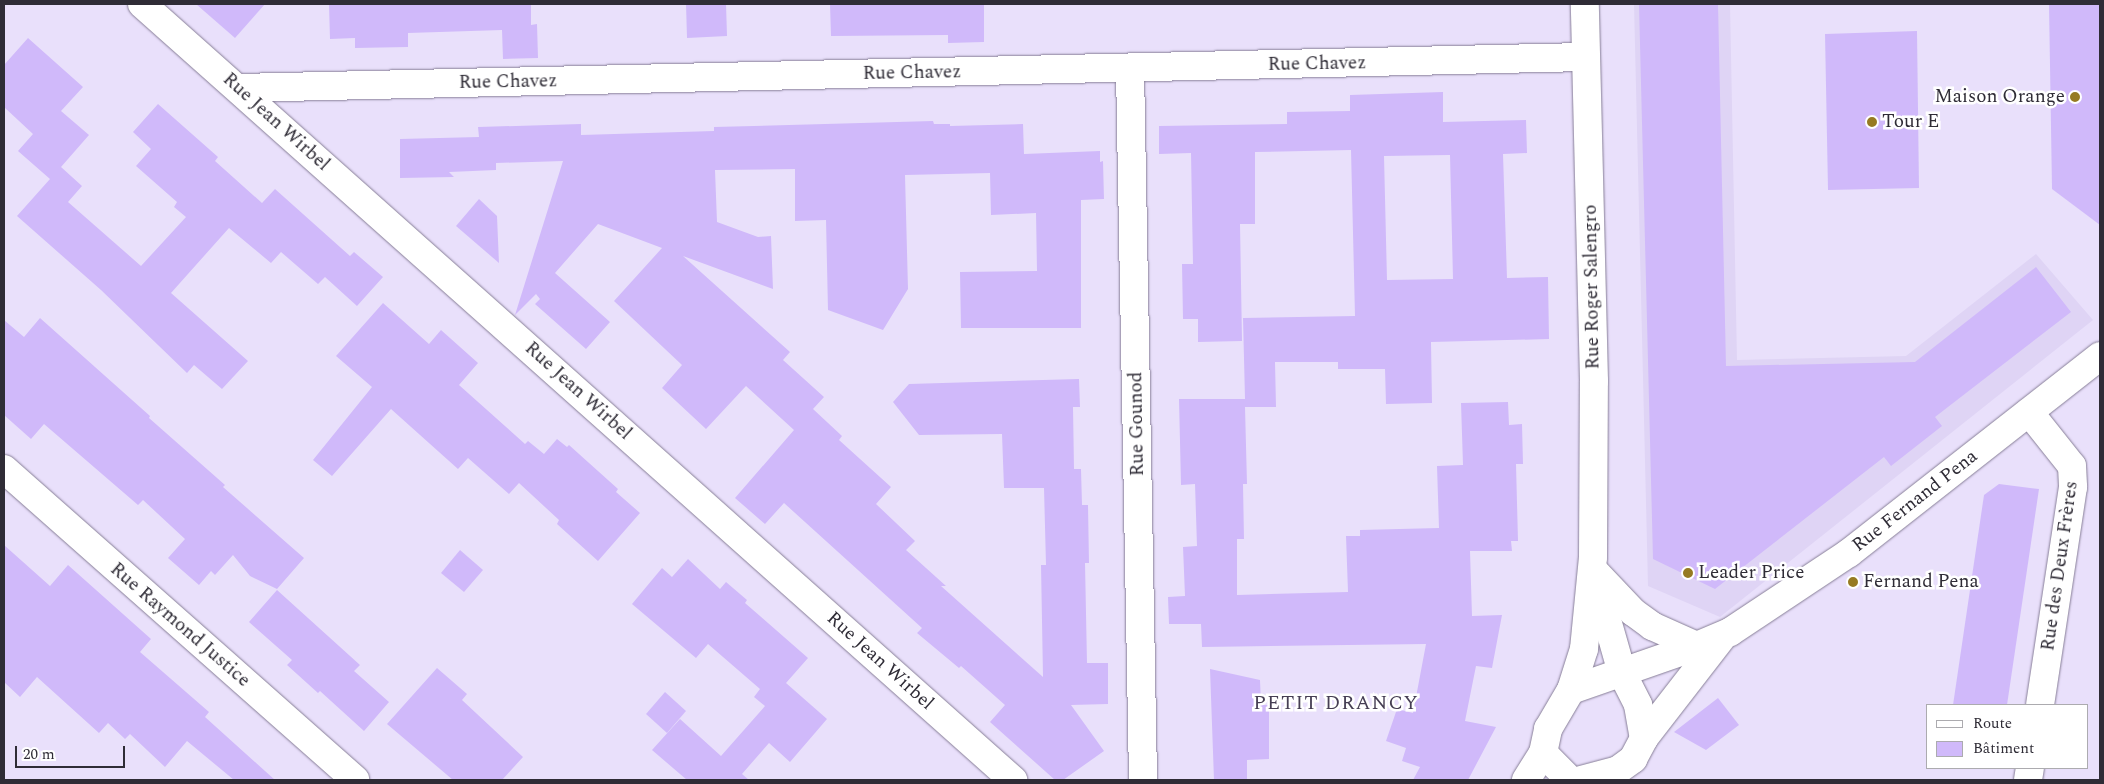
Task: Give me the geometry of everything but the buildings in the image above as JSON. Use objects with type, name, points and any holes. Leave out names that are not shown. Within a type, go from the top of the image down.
[{"type":"street","name":"Rue Jean Wirbel","points":[[142,4],[1013,780]]},
{"type":"street","name":"Rue Roger Salengro","points":[[1543,752],[1548,729],[1571,690],[1584,649],[1593,570],[1594,381],[1585,4]]},
{"type":"street","name":"Rue Chavez","points":[[238,88],[1586,57]]},
{"type":"street","name":"Rue Gounod","points":[[1130,68],[1143,780]]},
{"type":"street","name":"Rue Fernand Pena","points":[[1571,690],[1723,636],[1849,553],[2100,356]]},
{"type":"street","name":"Rue des Deux Frères","points":[[2029,412],[2072,466],[2073,487],[2040,704]]},
{"type":"street","name":"Rue Raymond Justice","points":[[4,469],[356,780]]},
{"type":"street","name":"Rue Roger Salengro","points":[[1593,570],[1622,673],[1638,705],[1644,738]]},
{"type":"street","points":[[1593,570],[1632,612],[1652,626],[1697,646]]},
{"type":"street","name":"Rue Fernand Pena","points":[[1616,775],[1633,759],[1644,738],[1723,636]]},
{"type":"street","points":[[1526,780],[1543,752],[1570,780]]},
{"type":"street","points":[[1581,780],[1616,775]]},
{"type":"shaded area","points":[[1634,4],[1730,4],[1737,360],[1906,356],[2036,254],[2093,320],[1720,617],[1648,586]]},
{"type":"place","name":"Maison Orange","points":[[2075,97]]},
{"type":"place","name":"Tour E","points":[[1872,122]]},
{"type":"place","name":"Leader Price","points":[[1688,573]]},
{"type":"place","name":"Fernand Pena","points":[[1853,582]]},
{"type":"district","name":"PETIT DRANCY","points":[[1336,703]]}]
